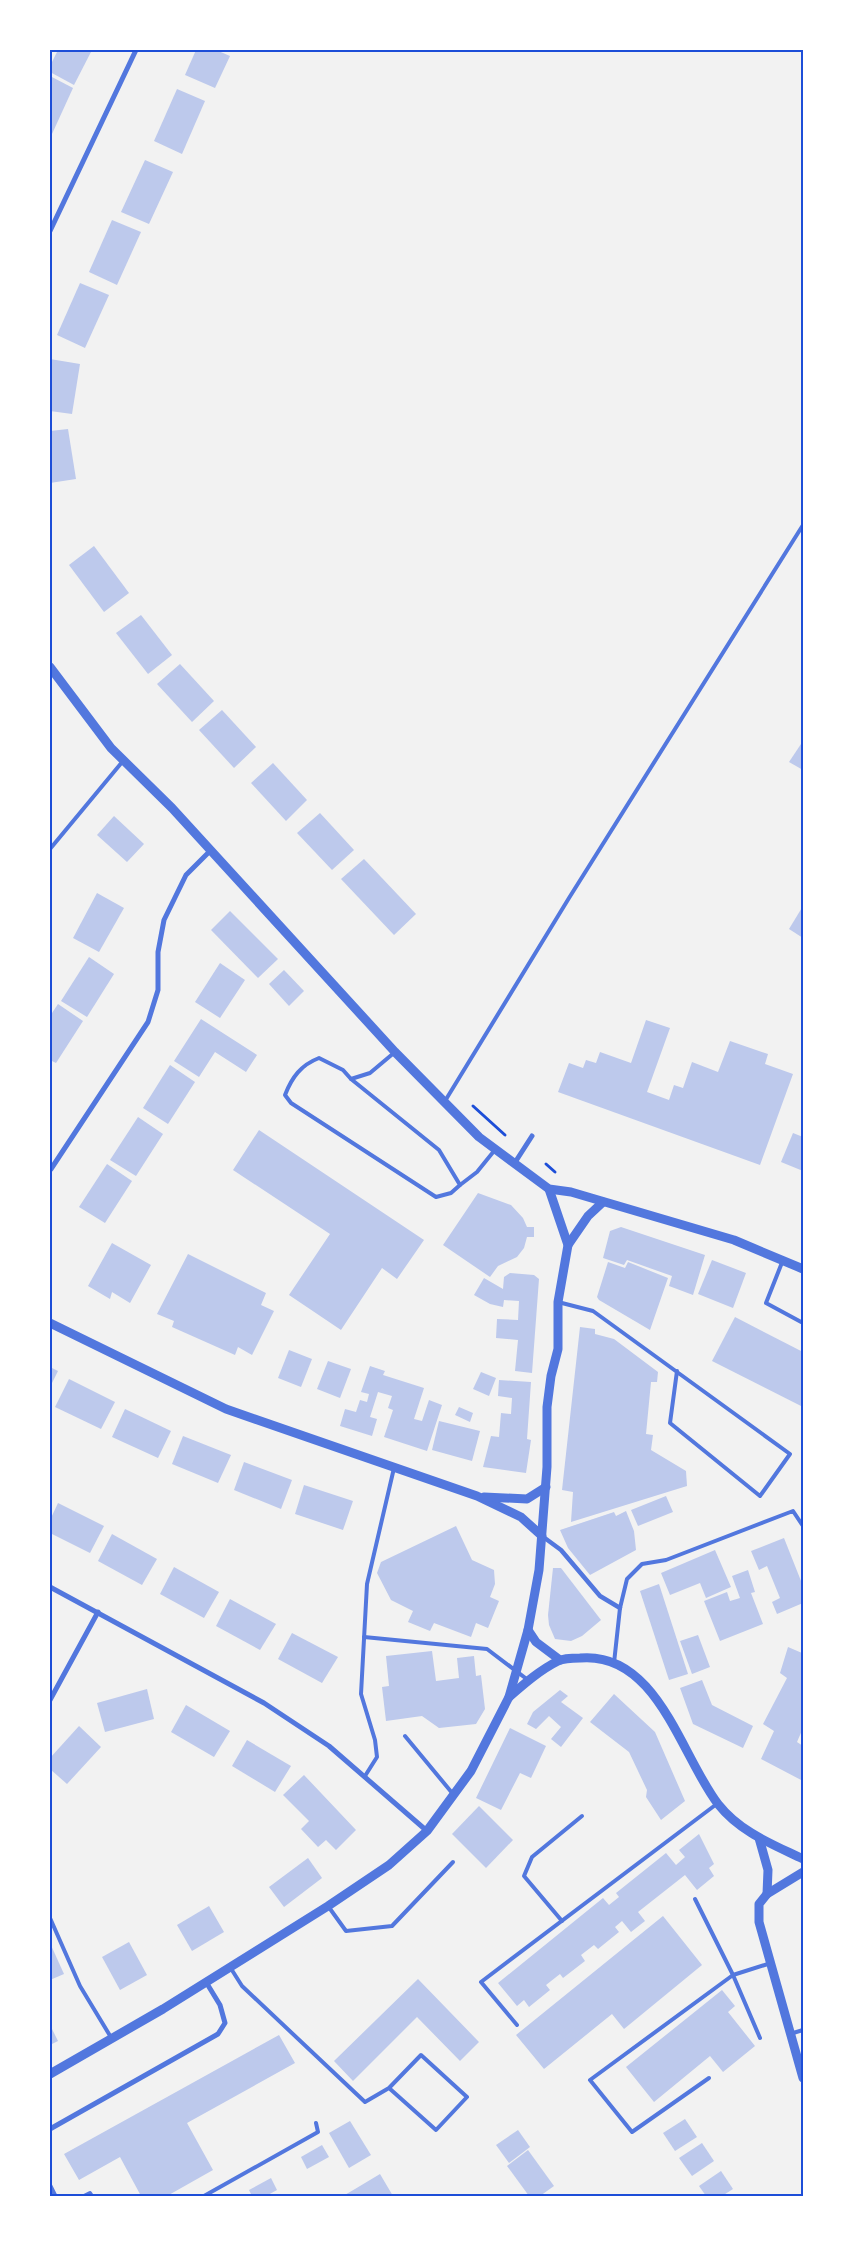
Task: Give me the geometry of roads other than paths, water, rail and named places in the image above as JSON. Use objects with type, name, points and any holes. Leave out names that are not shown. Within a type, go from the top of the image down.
[{"type":"street","points":[[50,231],[136,50]]},
{"type":"street","points":[[50,667],[111,748],[172,808],[395,1052],[494,1150],[549,1189],[571,1192],[734,1240],[803,1269]]},
{"type":"street","points":[[51,1169],[148,1022],[158,990],[158,952],[164,920],[186,875],[211,850]]},
{"type":"street","points":[[514,1164],[532,1136]]},
{"type":"street","points":[[549,1189],[568,1246]]},
{"type":"street","points":[[50,2074],[206,1982],[328,1906],[389,1865],[427,1830],[455,1795],[481,1753],[509,1697],[528,1630],[544,1518],[547,1407],[551,1376],[558,1349],[558,1302],[568,1246],[588,1216],[603,1202]]},
{"type":"street","points":[[50,1323],[226,1409],[477,1496],[521,1517],[560,1550],[600,1596],[620,1608]]},
{"type":"street","points":[[477,1496],[527,1499],[546,1487]]},
{"type":"street","points":[[50,1587],[264,1703],[329,1746],[427,1830]]},
{"type":"street","points":[[50,1700],[98,1612]]},
{"type":"street","points":[[528,1630],[536,1642],[560,1660]]},
{"type":"street","points":[[509,1697],[560,1660],[593,1658],[614,1663],[636,1677],[652,1692],[718,1803],[743,1829],[803,1859]]},
{"type":"street","points":[[759,1838],[768,1870],[766,1894]]},
{"type":"street","points":[[803,1872],[766,1894],[759,1904],[759,1922],[803,2078]]},
{"type":"street","points":[[50,2129],[218,2034],[225,2023],[220,2005],[206,1982]]},
{"type":"street","points":[[50,2186],[55,2196]]},
{"type":"lane","points":[[444,1102],[569,898],[803,525]]},
{"type":"lane","points":[[50,849],[123,761]]},
{"type":"lane","points":[[351,1079],[370,1074],[395,1052]]},
{"type":"lane","points":[[460,1186],[439,1150],[351,1079],[343,1070],[319,1058],[306,1063],[292,1079],[285,1094],[291,1103],[436,1197],[451,1193],[460,1186],[477,1172],[494,1150]]},
{"type":"lane","points":[[782,1260],[766,1303],[803,1323]]},
{"type":"lane","points":[[558,1302],[593,1311],[677,1371],[790,1454],[760,1496],[670,1423],[677,1371]]},
{"type":"lane","points":[[364,1776],[377,1757],[376,1740],[361,1694],[367,1584],[394,1468]]},
{"type":"lane","points":[[614,1663],[620,1608],[627,1579],[642,1564],[666,1560],[793,1511],[803,1526]]},
{"type":"lane","points":[[364,1636],[487,1648],[529,1681]]},
{"type":"lane","points":[[405,1736],[455,1795]]},
{"type":"lane","points":[[517,2025],[481,1982],[718,1803]]},
{"type":"lane","points":[[562,1921],[524,1876],[532,1857],[582,1816]]},
{"type":"lane","points":[[328,1906],[346,1931],[392,1926],[453,1862]]},
{"type":"lane","points":[[695,1899],[733,1975],[760,2038]]},
{"type":"lane","points":[[50,1918],[80,1986],[112,2039]]},
{"type":"lane","points":[[709,2078],[632,2132],[590,2080],[733,1975],[771,1963]]},
{"type":"lane","points":[[230,1967],[242,1986],[365,2102],[389,2088],[421,2054],[467,2097],[436,2130],[389,2088]]},
{"type":"lane","points":[[790,2034],[803,2030]]},
{"type":"lane","points":[[204,2196],[318,2132],[316,2123]]},
{"type":"lane","points":[[84,2196],[90,2193],[92,2196]]}]
